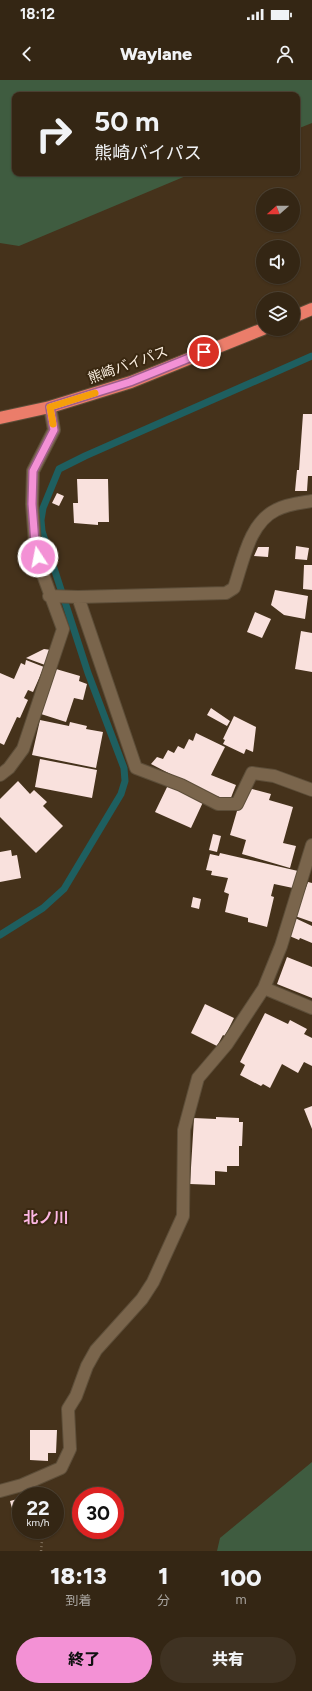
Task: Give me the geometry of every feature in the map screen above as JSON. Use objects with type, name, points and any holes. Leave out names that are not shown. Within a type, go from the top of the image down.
[{"type":"highway","points":[[300,314],[312,309]]},
{"type":"highway","name":"熊崎バイパス","points":[[0,418],[50,407],[130,382],[256,332]]},
{"type":"street","points":[[0,775],[9,768],[23,749],[63,629],[49,596],[35,543],[32,504],[33,471],[54,430],[50,407]]},
{"type":"street","points":[[49,596],[78,597],[226,593],[234,588],[254,533],[262,520],[283,507],[312,501]]},
{"type":"street","points":[[78,597],[136,768],[181,785],[218,804],[237,804],[252,773],[274,776],[312,790]]},
{"type":"street","points":[[0,1491],[22,1485],[61,1468],[70,1449],[68,1409],[76,1396],[87,1366],[96,1350],[142,1299],[153,1282],[183,1216],[184,1130],[198,1078],[227,1044],[264,988],[280,946],[312,845]]},
{"type":"street","points":[[264,988],[312,1008]]},
{"type":"path","points":[[41,1551],[42,1539]]},
{"type":"green space","points":[[0,80],[312,80],[312,123],[300,128],[300,92],[12,92],[12,176],[186,176],[19,246],[0,243]]},
{"type":"green space","points":[[312,1462],[312,1551],[217,1551],[220,1538]]},
{"type":"building","points":[[303,414],[312,414],[312,476],[308,476],[307,491],[295,491],[297,470],[299,470]]},
{"type":"building","points":[[77,479],[108,479],[109,522],[98,522],[98,525],[74,523],[73,503],[78,503]]},
{"type":"building","points":[[57,493],[64,496],[59,506],[52,503]]},
{"type":"building","points":[[296,546],[309,548],[307,560],[295,559]]},
{"type":"building","points":[[258,547],[269,547],[268,557],[254,556]]},
{"type":"building","points":[[304,565],[312,565],[312,590],[303,589]]},
{"type":"building","points":[[275,590],[308,596],[305,619],[284,615],[271,605]]},
{"type":"building","points":[[255,612],[271,619],[262,638],[247,632]]},
{"type":"building","points":[[301,631],[312,633],[312,672],[295,669]]},
{"type":"building","points":[[44,649],[51,650],[45,665],[26,658]]},
{"type":"building","points":[[26,660],[44,667],[33,692],[28,690],[24,698],[28,700],[20,718],[17,717],[4,745],[0,743],[0,673],[14,679],[21,663],[25,665]]},
{"type":"building","points":[[56,669],[80,676],[79,681],[87,684],[83,700],[74,698],[66,722],[41,714]]},
{"type":"building","points":[[211,708],[230,721],[227,726],[207,715]]},
{"type":"building","points":[[234,716],[256,727],[253,752],[246,749],[244,754],[223,744],[225,740],[223,739]]},
{"type":"building","points":[[40,720],[69,726],[70,722],[87,726],[86,729],[103,732],[96,768],[32,755]]},
{"type":"building","points":[[196,733],[225,747],[211,775],[236,785],[230,800],[209,794],[151,764],[157,757],[163,759],[168,750],[174,753],[178,746],[184,749],[189,739],[193,741]]},
{"type":"building","points":[[40,759],[97,770],[92,798],[35,787]]},
{"type":"building","points":[[18,781],[30,794],[34,790],[47,802],[43,806],[63,826],[36,853],[0,817],[0,799]]},
{"type":"building","points":[[169,783],[204,800],[191,828],[155,812]]},
{"type":"building","points":[[244,787],[271,794],[269,800],[293,807],[283,843],[296,846],[290,868],[242,854],[246,840],[230,835]]},
{"type":"building","points":[[213,834],[221,836],[217,852],[209,850]]},
{"type":"building","points":[[11,850],[12,856],[17,855],[21,878],[0,882],[0,852]]},
{"type":"building","points":[[220,853],[298,871],[293,888],[274,884],[271,896],[274,897],[267,927],[248,922],[248,918],[225,912],[229,894],[224,892],[228,878],[211,875],[212,871],[206,870],[210,854],[219,856]]},
{"type":"building","points":[[308,882],[312,883],[312,922],[295,916]]},
{"type":"building","points":[[193,897],[201,899],[199,909],[191,907]]},
{"type":"building","points":[[295,918],[312,926],[312,943],[287,935]]},
{"type":"building","points":[[287,957],[312,967],[312,998],[277,984]]},
{"type":"building","points":[[205,1004],[234,1018],[225,1036],[223,1035],[217,1046],[191,1033]]},
{"type":"building","points":[[265,1013],[288,1024],[290,1020],[307,1029],[304,1034],[312,1038],[312,1066],[304,1062],[298,1073],[282,1064],[270,1088],[263,1084],[261,1086],[240,1075],[245,1065],[240,1062]]},
{"type":"building","points":[[312,1106],[312,1129],[304,1109]]},
{"type":"building","points":[[216,1117],[239,1118],[239,1122],[243,1122],[242,1146],[239,1146],[239,1166],[227,1166],[227,1172],[215,1171],[215,1185],[190,1184],[194,1118],[216,1119]]},
{"type":"building","points":[[30,1430],[57,1430],[56,1453],[48,1453],[48,1461],[30,1460]]},
{"type":"waterway","points":[[0,935],[43,908],[64,889],[121,794],[125,781],[124,768],[88,673],[42,531],[41,520],[43,508],[59,469],[85,456],[312,356]]},
{"type":"slow traffic","points":[[53,424],[50,407],[95,393]]},
{"type":"district","name":"北ノ川","points":[[46,1218]]},
{"type":"route","points":[[38,557],[35,543],[32,504],[33,471],[54,430],[50,407],[130,382],[204,352]]}]
